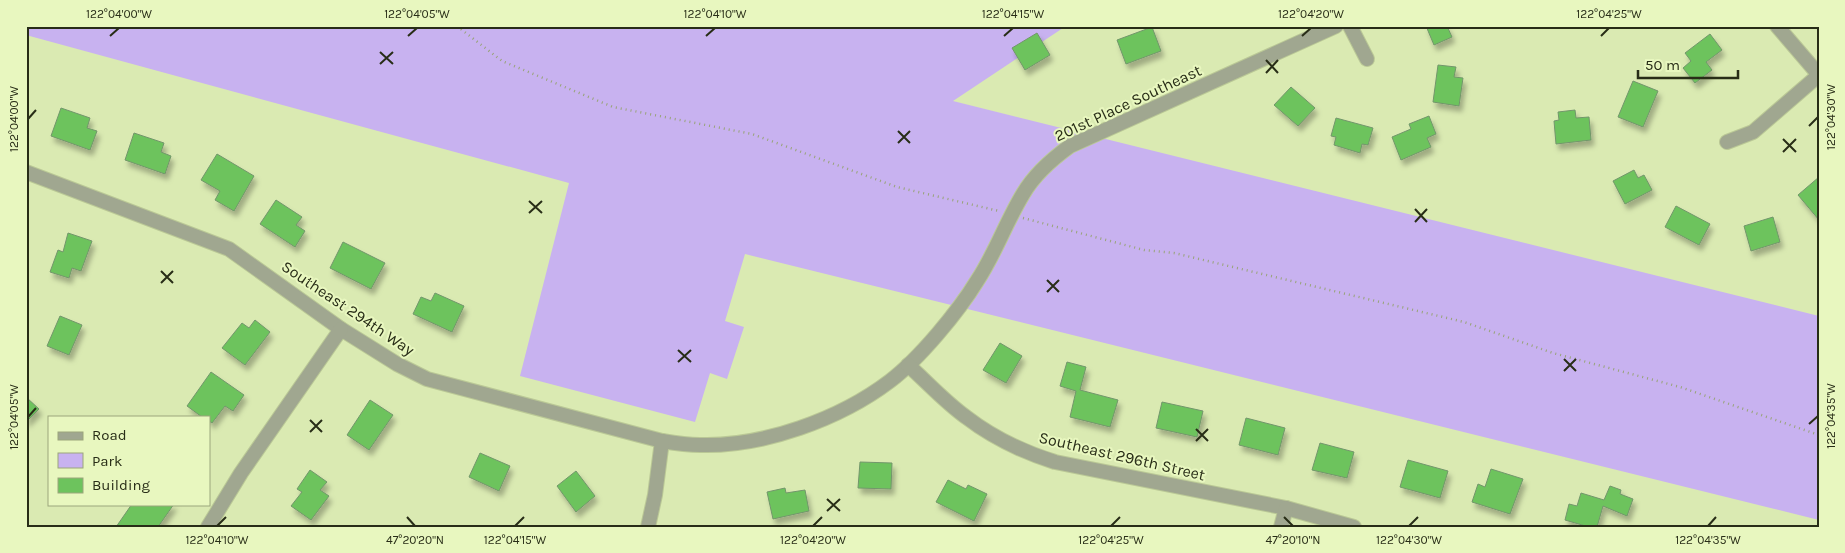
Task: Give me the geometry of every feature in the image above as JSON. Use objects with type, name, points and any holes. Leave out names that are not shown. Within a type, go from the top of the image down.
[{"type":"street","name":"201st Place Southeast","points":[[662,442],[700,445],[731,444],[784,433],[835,413],[874,392],[908,365],[946,323],[977,282],[1023,193],[1055,157],[1070,146],[1336,26]]},
{"type":"street","points":[[1350,26],[1367,59]]},
{"type":"street","points":[[1727,142],[1753,132],[1819,75],[1777,26]]},
{"type":"street","name":"Southeast 294th Way","points":[[26,172],[229,249],[342,329],[397,364],[427,379],[662,442]]},
{"type":"street","points":[[208,527],[241,473],[342,329]]},
{"type":"street","name":"Southeast 296th Street","points":[[908,365],[964,416],[987,432],[1030,454],[1054,462],[1286,508],[1354,527]]},
{"type":"street","points":[[648,527],[655,495],[662,442]]},
{"type":"street","points":[[1281,527],[1286,508]]},
{"type":"path","points":[[457,26],[502,61],[613,107],[752,134],[897,187],[1012,214],[1144,250],[1174,253],[1464,322],[1553,353],[1680,387],[1819,436]]},
{"type":"green space","points":[[26,26],[1066,26],[953,101],[1819,316],[1819,520],[745,254],[725,321],[744,327],[727,379],[710,373],[695,422],[520,376],[569,183],[26,35]]},
{"type":"building","points":[[1426,26],[1447,26],[1452,37],[1434,45]]},
{"type":"building","points":[[1152,27],[1161,51],[1126,64],[1117,40]]},
{"type":"building","points":[[1037,33],[1050,55],[1025,70],[1012,48]]},
{"type":"building","points":[[1710,34],[1722,50],[1706,62],[1712,70],[1695,83],[1683,68],[1691,61],[1685,53]]},
{"type":"building","points":[[1438,65],[1456,67],[1454,77],[1463,78],[1459,106],[1433,102]]},
{"type":"building","points":[[1633,81],[1658,91],[1643,127],[1618,117]]},
{"type":"building","points":[[1291,87],[1315,108],[1298,126],[1274,105]]},
{"type":"building","points":[[61,108],[90,118],[87,128],[97,131],[90,150],[51,136]]},
{"type":"building","points":[[1575,110],[1576,118],[1589,117],[1591,140],[1556,144],[1554,121],[1559,120],[1558,112]]},
{"type":"building","points":[[1429,116],[1436,134],[1427,138],[1431,147],[1401,160],[1392,137],[1411,129],[1409,124]]},
{"type":"building","points":[[1336,118],[1373,128],[1368,145],[1362,144],[1360,153],[1334,145],[1336,137],[1331,136]]},
{"type":"building","points":[[134,133],[164,143],[161,152],[171,156],[165,174],[125,160]]},
{"type":"building","points":[[217,154],[254,176],[234,211],[215,200],[220,191],[201,180]]},
{"type":"building","points":[[1634,170],[1638,178],[1644,175],[1652,190],[1625,204],[1613,181]]},
{"type":"building","points":[[1819,177],[1819,220],[1798,195]]},
{"type":"building","points":[[276,200],[302,217],[296,225],[305,231],[295,247],[260,224]]},
{"type":"building","points":[[1676,206],[1710,224],[1699,245],[1665,227]]},
{"type":"building","points":[[1773,217],[1780,242],[1751,251],[1744,226]]},
{"type":"building","points":[[68,233],[92,241],[81,271],[72,268],[69,278],[50,272],[58,250],[63,252]]},
{"type":"building","points":[[343,242],[385,263],[371,289],[330,268]]},
{"type":"building","points":[[435,293],[464,306],[452,332],[413,314],[421,297],[431,301]]},
{"type":"building","points":[[60,316],[82,325],[69,355],[47,346]]},
{"type":"building","points":[[255,320],[270,332],[245,365],[222,348],[242,323],[249,328]]},
{"type":"building","points":[[1000,343],[1022,356],[1006,383],[983,370]]},
{"type":"building","points":[[1067,362],[1086,367],[1080,390],[1118,400],[1110,427],[1070,417],[1076,391],[1060,386]]},
{"type":"building","points":[[211,372],[244,395],[233,411],[225,406],[212,423],[210,422],[210,416],[201,416],[187,406]]},
{"type":"building","points":[[26,397],[39,409],[26,422]]},
{"type":"building","points":[[370,400],[393,415],[369,450],[347,435]]},
{"type":"building","points":[[1162,402],[1203,411],[1197,437],[1156,428]]},
{"type":"building","points":[[1246,418],[1285,428],[1278,455],[1239,445]]},
{"type":"building","points":[[1320,443],[1354,452],[1347,478],[1312,470]]},
{"type":"building","points":[[480,453],[510,466],[499,491],[469,477]]},
{"type":"building","points":[[1408,460],[1448,471],[1440,498],[1400,487]]},
{"type":"building","points":[[860,462],[892,463],[891,489],[858,488]]},
{"type":"building","points":[[1491,469],[1523,479],[1510,514],[1472,502],[1478,484],[1485,487]]},
{"type":"building","points":[[310,470],[327,482],[320,490],[329,496],[311,520],[291,506],[302,492],[297,489]]},
{"type":"building","points":[[576,471],[595,496],[576,512],[557,486]]},
{"type":"building","points":[[948,480],[966,489],[968,485],[987,494],[974,521],[936,502]]},
{"type":"building","points":[[1610,486],[1621,490],[1620,494],[1633,499],[1627,516],[1603,506],[1597,527],[1589,527],[1565,520],[1569,504],[1577,506],[1581,493],[1604,500]]},
{"type":"building","points":[[785,488],[786,493],[805,490],[809,511],[773,519],[767,492]]},
{"type":"building","points":[[131,506],[173,506],[158,527],[116,527]]}]
